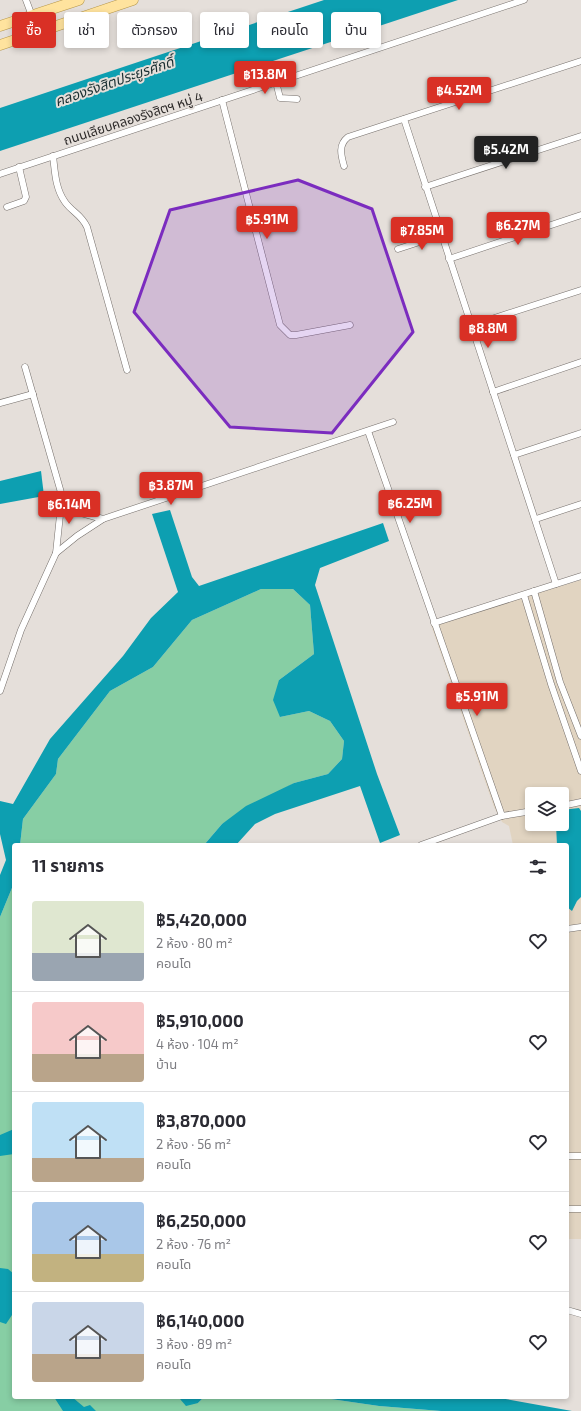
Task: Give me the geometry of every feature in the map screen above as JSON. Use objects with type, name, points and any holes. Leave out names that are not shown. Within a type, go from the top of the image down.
[{"type":"main road","points":[[41,12],[61,3],[79,0]]},
{"type":"main road","points":[[0,45],[133,0]]},
{"type":"main road","points":[[0,26],[12,22]]},
{"type":"street","points":[[26,0],[30,12]]},
{"type":"street","name":"ถนนเลียบคลองรังสิตฯ หมู่ 4","points":[[0,174],[524,0]]},
{"type":"street","points":[[344,166],[341,153],[343,141],[348,137],[581,61]]},
{"type":"street","points":[[276,82],[280,98],[297,99]]},
{"type":"street","points":[[222,100],[280,325],[290,334],[296,335],[350,325]]},
{"type":"street","points":[[404,119],[440,235],[536,519],[556,584]]},
{"type":"street","points":[[425,187],[581,136]]},
{"type":"street","points":[[53,156],[60,193],[65,203],[83,218],[87,227],[127,370]]},
{"type":"street","points":[[7,207],[24,201],[26,197],[19,167]]},
{"type":"street","points":[[449,259],[581,215]]},
{"type":"street","points":[[398,249],[440,235]]},
{"type":"street","points":[[470,326],[581,290]]},
{"type":"street","points":[[493,392],[581,362]]},
{"type":"street","points":[[0,691],[21,630],[56,553],[62,496],[25,367]]},
{"type":"street","points":[[0,403],[33,394]]},
{"type":"street","points":[[56,553],[77,536],[103,519],[393,422]]},
{"type":"street","points":[[368,431],[502,816]]},
{"type":"street","points":[[514,455],[581,433]]},
{"type":"street","points":[[62,496],[80,514],[103,519]]},
{"type":"street","points":[[536,519],[581,504]]},
{"type":"street","points":[[434,623],[524,596],[534,591],[581,576]]},
{"type":"street","points":[[534,591],[560,682],[581,736]]},
{"type":"street","points":[[524,596],[551,684],[581,771]]},
{"type":"street","points":[[569,805],[581,802]]},
{"type":"street","points":[[427,843],[502,816],[525,812]]},
{"type":"street","points":[[569,929],[581,927]]},
{"type":"street","points":[[569,1156],[581,1156]]},
{"type":"street","points":[[569,1209],[581,1209]]},
{"type":"street","points":[[569,1311],[581,1314]]},
{"type":"highlighted area","points":[[298,180],[372,209],[413,332],[332,433],[230,427],[134,312],[170,210]]},
{"type":"shaded area","points":[[581,580],[581,1239],[569,1239],[569,843],[513,843],[509,826],[502,822],[494,807],[431,625]]},
{"type":"green space","points":[[261,589],[293,589],[310,605],[314,654],[279,680],[280,717],[309,711],[330,721],[344,741],[342,759],[328,774],[294,783],[222,824],[206,843],[20,843],[23,819],[56,774],[58,759],[110,691],[153,667],[192,620]]},
{"type":"green space","points":[[12,888],[12,1399],[180,1399],[198,1403],[202,1399],[331,1399],[379,1406],[441,1411],[0,1411],[0,917]]},
{"type":"water","points":[[324,0],[458,0],[381,25],[381,12],[331,12],[331,42],[323,45],[323,12],[288,12]]},
{"type":"water","name":"คลองรังสิตประยูรศักดิ์","points":[[257,22],[257,48],[312,48],[0,151],[0,108],[180,48],[192,48],[192,44],[200,41],[200,48],[249,48],[249,25]]},
{"type":"water","points":[[41,471],[44,496],[0,504],[0,481]]},
{"type":"water","points":[[170,510],[192,577],[199,586],[383,523],[389,541],[320,568],[315,585],[377,774],[400,835],[380,843],[360,786],[275,814],[255,824],[238,843],[206,843],[222,824],[246,806],[294,783],[328,774],[342,759],[344,741],[330,721],[309,711],[280,717],[273,700],[279,680],[314,654],[310,605],[293,589],[261,589],[192,620],[153,667],[110,691],[58,759],[56,774],[23,819],[20,843],[12,843],[12,888],[0,917],[0,875],[6,860],[0,834],[0,801],[13,804],[50,739],[123,656],[151,618],[178,592],[152,514]]},
{"type":"water","points":[[579,808],[581,811],[581,897],[577,901],[572,911],[569,909],[569,843],[557,843],[556,831],[569,831],[569,809]]},
{"type":"water","points":[[12,1130],[12,1154],[0,1156],[0,1135]]},
{"type":"water","points":[[0,1268],[8,1269],[12,1272],[12,1315],[6,1324],[0,1322]]},
{"type":"water","points":[[55,1399],[74,1399],[84,1407],[90,1405],[96,1411],[63,1411]]},
{"type":"water","points":[[180,1399],[202,1399],[198,1403],[186,1406]]},
{"type":"water","points":[[331,1399],[505,1399],[572,1411],[441,1411],[379,1406]]}]
